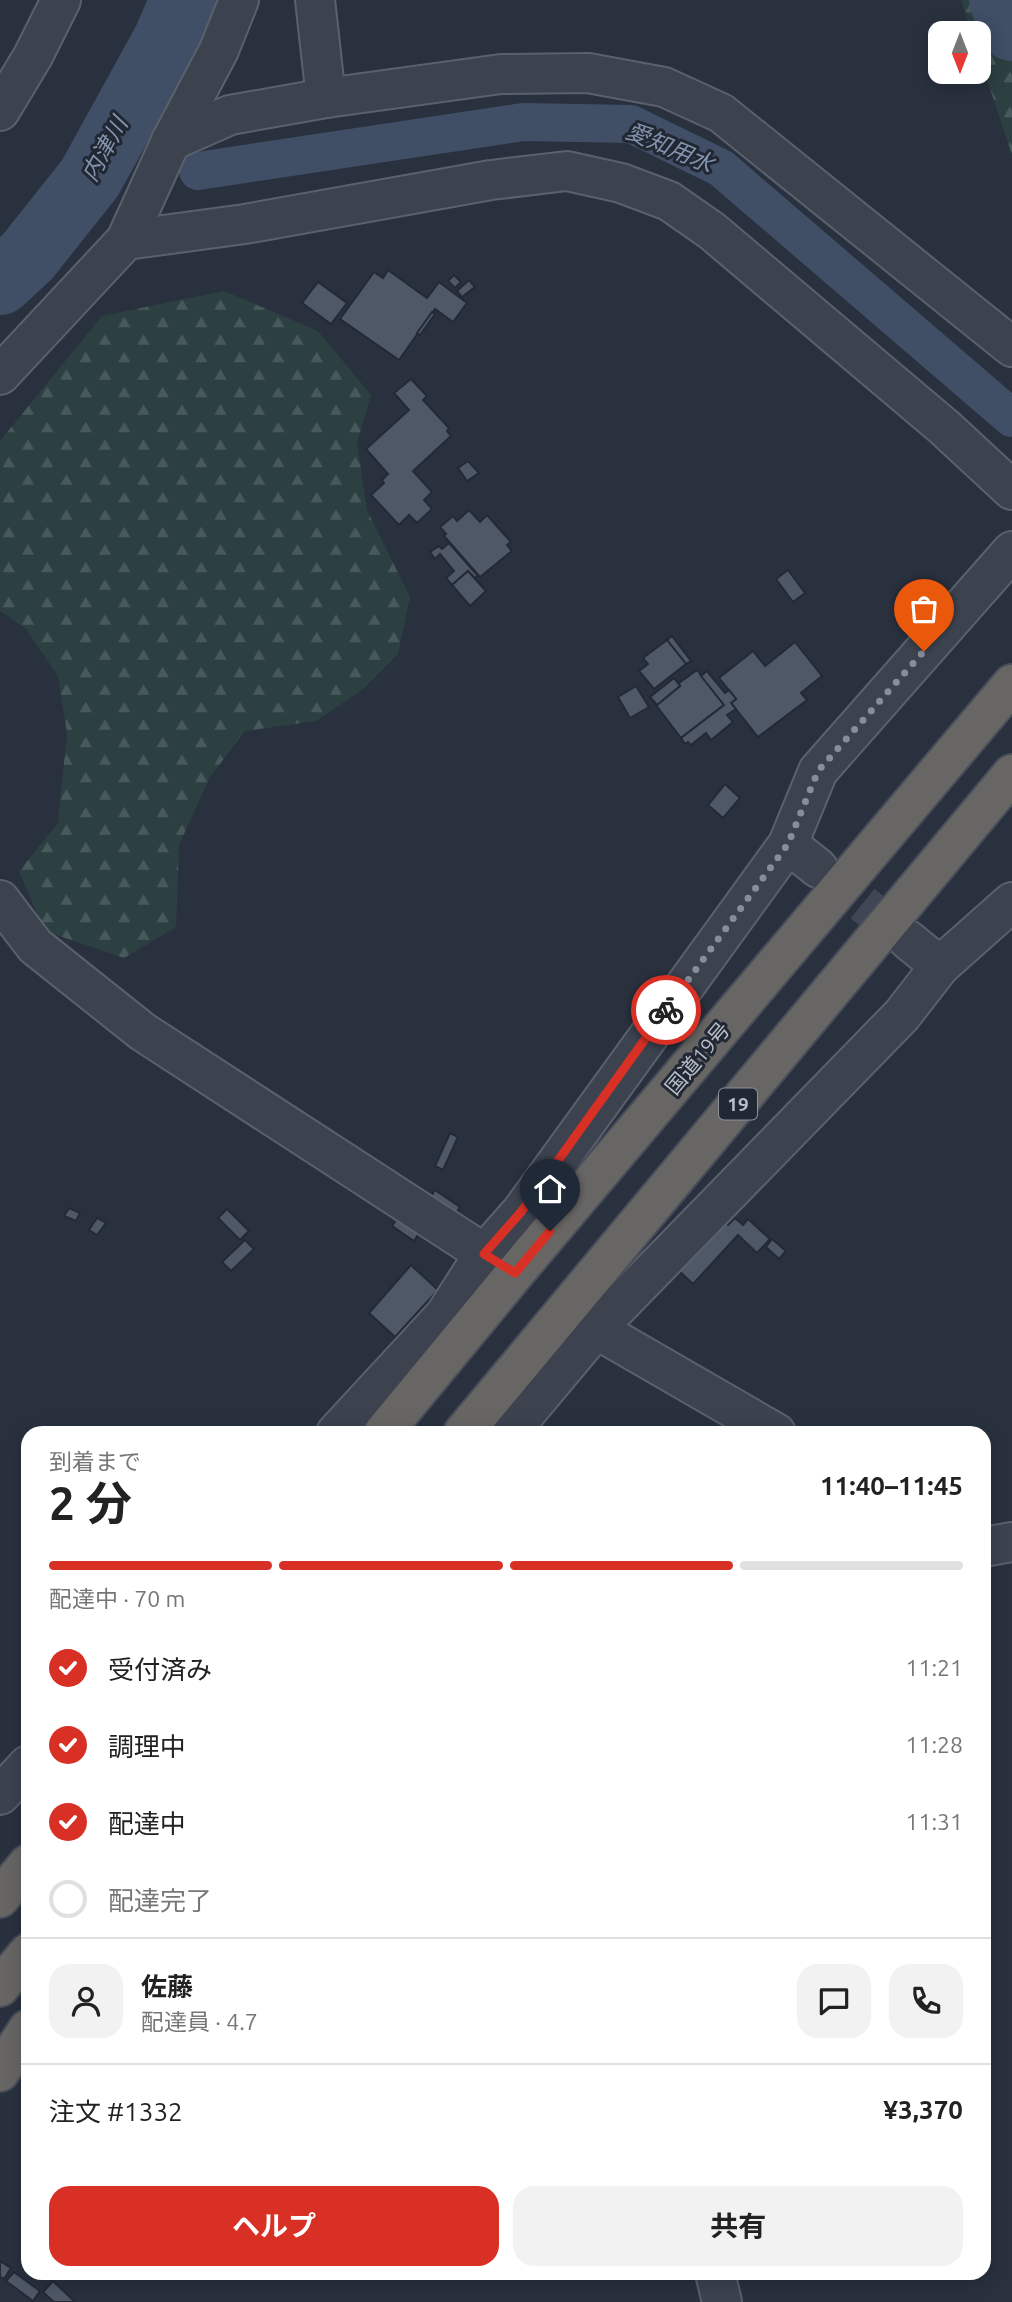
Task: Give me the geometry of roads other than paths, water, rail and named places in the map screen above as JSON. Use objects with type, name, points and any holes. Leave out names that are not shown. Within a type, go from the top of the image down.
[{"type":"highway","name":"国道19号","points":[[388,1426],[499,1264],[1012,684]]},
{"type":"highway","name":"19","points":[[470,1426],[582,1319],[1012,774]]},
{"type":"highway","points":[[0,1867],[21,1847]]},
{"type":"highway","points":[[0,1898],[21,1872]]},
{"type":"highway","points":[[0,1987],[21,1962]]},
{"type":"highway","points":[[0,2072],[21,2040]]},
{"type":"street","points":[[0,111],[33,56],[61,0]]},
{"type":"street","points":[[0,375],[126,240],[171,141],[219,50],[239,0]]},
{"type":"street","points":[[315,0],[326,98]]},
{"type":"street","points":[[171,141],[230,115],[326,98],[501,74],[588,73],[664,87],[721,113],[1012,348]]},
{"type":"street","points":[[126,240],[245,224],[491,180],[567,172],[621,183],[669,201],[712,231],[944,428],[1012,490]]},
{"type":"street","points":[[342,1426],[445,1315],[499,1264],[521,1212],[788,844],[818,771],[1012,551]]},
{"type":"street","points":[[788,844],[818,868]]},
{"type":"street","points":[[0,900],[34,946],[143,1032],[499,1264]]},
{"type":"street","points":[[513,1426],[582,1319],[902,1015],[940,966],[1012,902]]},
{"type":"street","points":[[908,940],[940,966]]},
{"type":"street","points":[[582,1319],[764,1426]]},
{"type":"street","points":[[991,1546],[1012,1542]]},
{"type":"street","points":[[0,1795],[21,1772]]},
{"type":"street","points":[[717,2280],[722,2302]]},
{"type":"waterway","name":"内津川","points":[[0,282],[28,256],[90,178],[166,40],[183,0]]},
{"type":"waterway","points":[[1002,0],[1012,28]]},
{"type":"waterway","name":"愛知用水","points":[[198,171],[523,122],[631,124],[721,168],[1012,418]]},
{"type":"tunnel","points":[[818,868],[908,940]]}]
